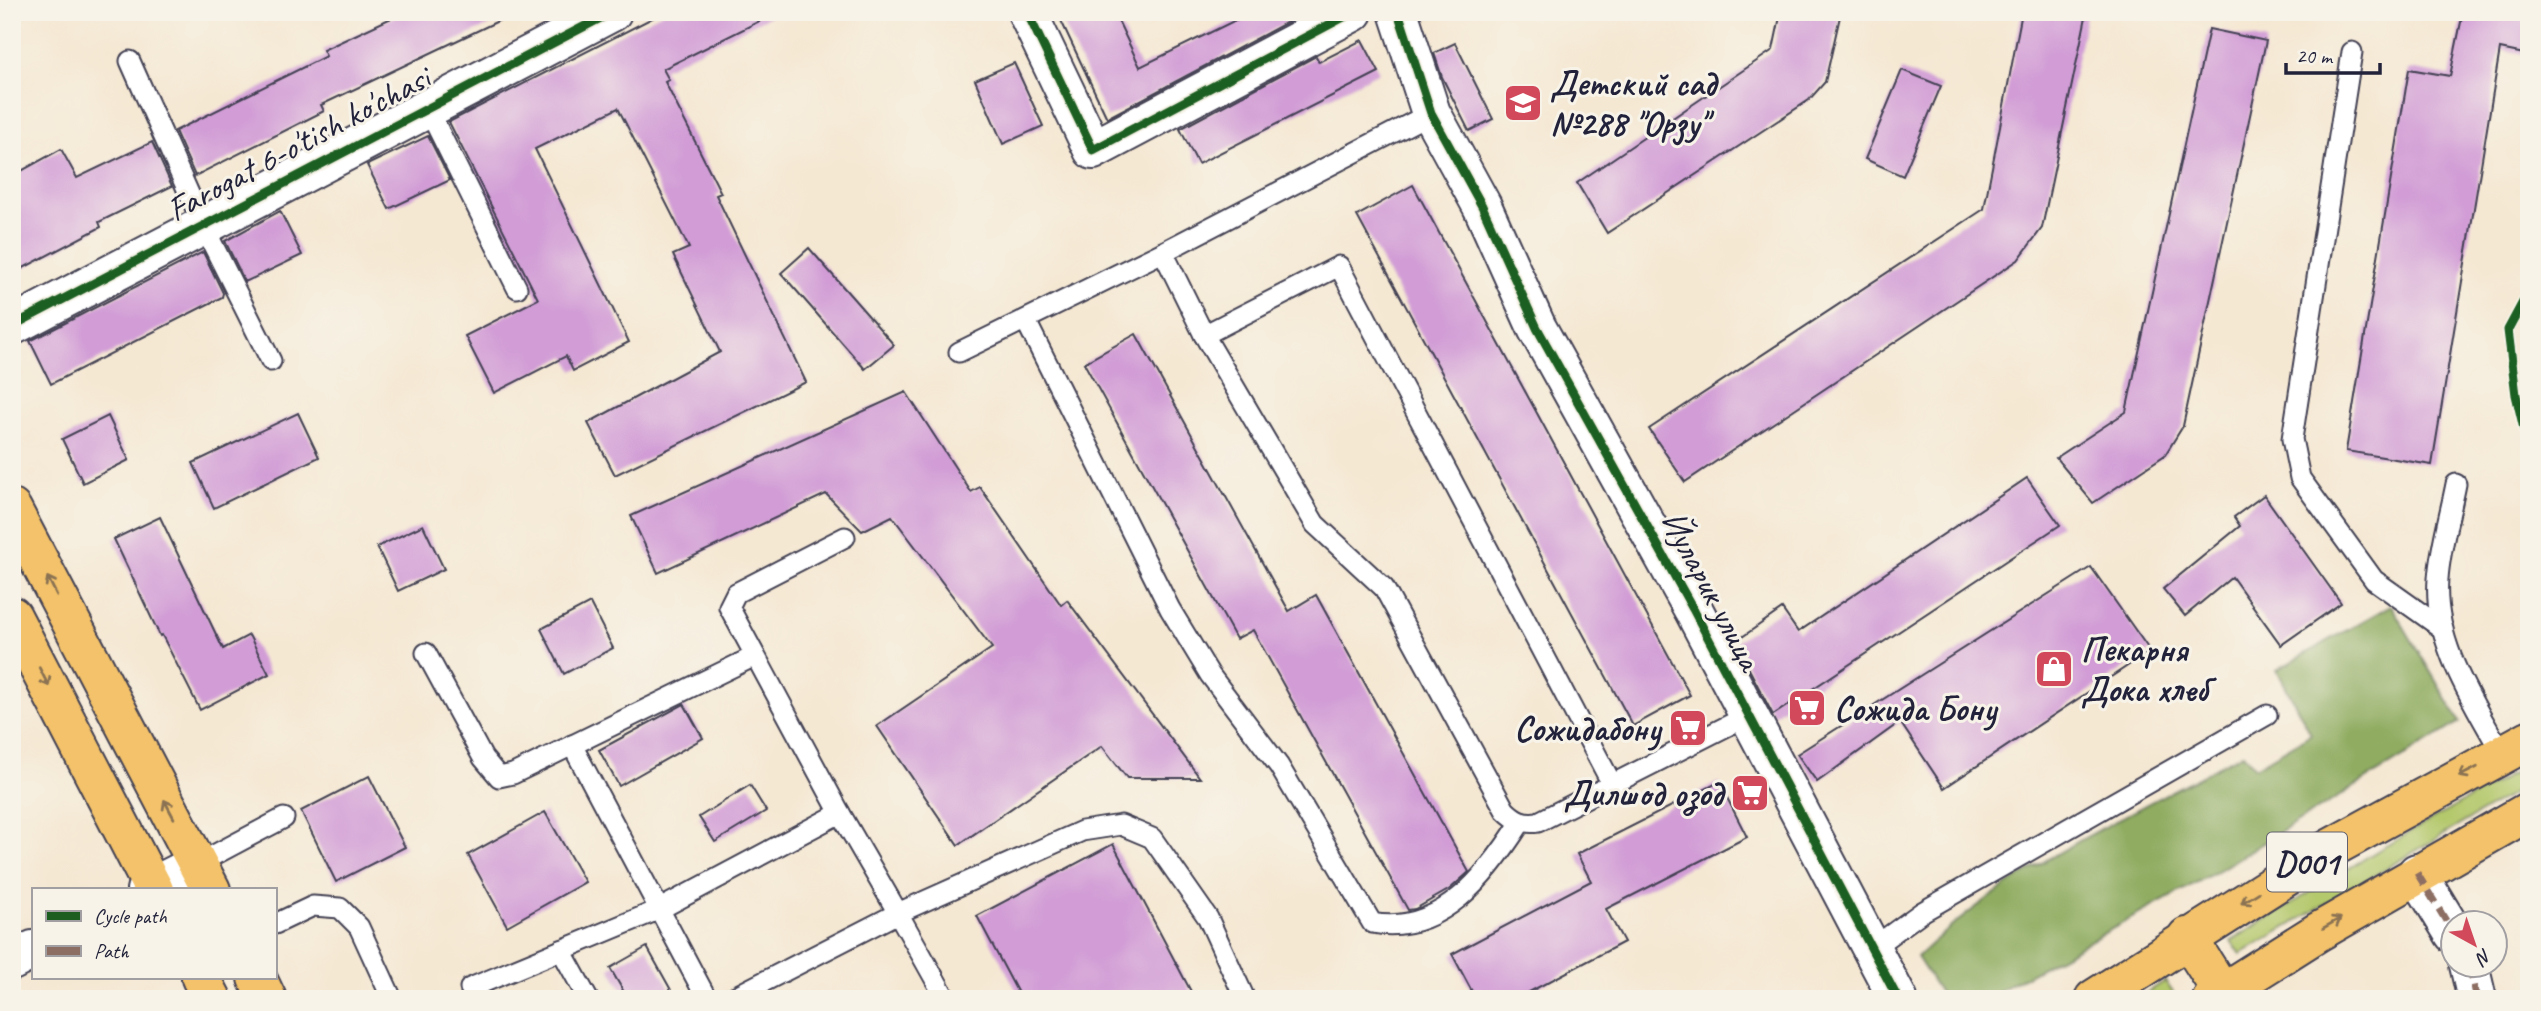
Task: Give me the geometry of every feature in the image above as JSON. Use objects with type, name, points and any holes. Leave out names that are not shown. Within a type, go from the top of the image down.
[{"type":"main road","points":[[12,509],[204,877]]},
{"type":"main road","points":[[12,617],[150,888]]},
{"type":"main road","name":"D001","points":[[2094,999],[2187,937],[2331,848],[2516,747]]},
{"type":"main road","name":"D001","points":[[2217,995],[2417,873],[2529,811]]},
{"type":"main road","points":[[2187,937],[2217,995]]},
{"type":"main road","points":[[202,979],[212,999]]},
{"type":"main road","points":[[257,979],[267,999]]},
{"type":"street","name":"Farogat 6-o'tish ko'chasi","points":[[12,326],[612,12]]},
{"type":"street","points":[[1027,12],[1093,150],[1353,12]]},
{"type":"street","name":"Йуларик улица","points":[[1398,12],[1431,113],[1482,206],[1537,328],[1693,610],[1898,999]]},
{"type":"street","points":[[2417,873],[2440,911]]},
{"type":"street","points":[[155,888],[204,877]]},
{"type":"street","points":[[12,961],[32,951]]},
{"type":"street","points":[[2472,979],[2477,999]]},
{"type":"lane","points":[[2351,52],[2292,439],[2300,478],[2374,580],[2443,629]]},
{"type":"lane","points":[[130,61],[203,225],[271,361]]},
{"type":"lane","points":[[427,107],[517,288]]},
{"type":"lane","points":[[959,352],[1027,321],[1431,113]]},
{"type":"lane","points":[[1163,252],[1205,335],[1315,524],[1384,589],[1505,810],[1521,822],[1538,822],[1747,716]]},
{"type":"lane","points":[[1205,335],[1339,266],[1613,786]]},
{"type":"lane","points":[[1027,321],[1170,609],[1210,674],[1279,766],[1372,923],[1395,927],[1430,916],[1462,896],[1495,863],[1521,822]]},
{"type":"lane","points":[[2456,484],[2438,580],[2443,629],[2458,673],[2516,747]]},
{"type":"lane","points":[[845,537],[736,593],[729,607],[840,813],[946,999]]},
{"type":"lane","points":[[426,653],[483,758],[499,777],[513,774],[755,656]]},
{"type":"lane","points":[[1871,949],[1922,912],[2266,715]]},
{"type":"lane","points":[[572,745],[707,999]]},
{"type":"lane","points":[[470,988],[658,910],[840,813]]},
{"type":"lane","points":[[204,877],[284,818]]},
{"type":"lane","points":[[730,999],[898,913],[1082,831],[1121,825],[1152,838],[1208,918],[1245,999]]},
{"type":"lane","points":[[276,923],[313,906],[340,908],[359,927],[392,999]]},
{"type":"lane","points":[[561,950],[588,999]]},
{"type":"green space","points":[[2391,605],[2460,722],[2216,872],[1984,999],[1944,999],[1917,957],[1953,925],[2031,869],[2115,821],[2243,753],[2255,767],[2311,734],[2277,670]]},
{"type":"green space","points":[[2529,764],[2529,784],[2241,954],[2231,941],[2377,851]]},
{"type":"green space","points":[[2165,981],[2176,997],[2173,999],[2137,999]]},
{"type":"building","points":[[404,12],[517,12],[321,105],[324,111],[195,176],[175,131],[326,56],[323,50]]},
{"type":"building","points":[[664,12],[778,12],[663,69],[669,80],[665,82],[721,193],[716,195],[806,382],[615,475],[588,423],[720,352],[673,255],[689,248],[618,108],[535,149],[629,342],[573,371],[566,356],[494,393],[465,336],[538,299],[449,122]]},
{"type":"building","points":[[1057,12],[1114,12],[1140,67],[1252,12],[1295,12],[1297,17],[1107,118]]},
{"type":"building","points":[[1781,12],[1841,12],[1825,82],[1809,100],[1607,233],[1577,183],[1773,50]]},
{"type":"building","points":[[2022,12],[2087,12],[2042,228],[2018,260],[1685,482],[1649,429],[1984,209]]},
{"type":"building","points":[[2463,12],[2529,12],[2529,55],[2500,49],[2432,465],[2346,451],[2409,69],[2450,76]]},
{"type":"building","points":[[2209,29],[2266,41],[2183,426],[2165,455],[2093,503],[2056,458],[2126,412]]},
{"type":"building","points":[[1362,40],[1379,72],[1198,164],[1180,129],[1316,56],[1319,62]]},
{"type":"building","points":[[1455,43],[1493,119],[1469,131],[1442,77],[1434,53]]},
{"type":"building","points":[[1014,63],[1043,126],[1003,144],[975,80]]},
{"type":"building","points":[[1902,70],[1941,86],[1903,176],[1865,159]]},
{"type":"building","points":[[428,136],[450,180],[389,209],[367,165]]},
{"type":"building","points":[[152,142],[172,186],[99,222],[101,227],[12,274],[12,176],[61,149],[77,178]]},
{"type":"building","points":[[1413,185],[1690,695],[1633,726],[1357,216]]},
{"type":"building","points":[[280,211],[302,255],[245,282],[225,241]]},
{"type":"building","points":[[809,248],[894,345],[865,369],[781,273]]},
{"type":"building","points":[[203,252],[223,293],[222,297],[51,384],[30,341]]},
{"type":"building","points":[[1136,334],[1289,611],[1316,595],[1469,872],[1450,889],[1415,909],[1408,910],[1253,630],[1236,639],[1084,363]]},
{"type":"building","points":[[906,392],[971,492],[980,487],[1061,605],[1067,600],[1200,778],[1127,778],[1102,746],[958,845],[877,726],[992,648],[892,516],[862,531],[826,494],[658,573],[631,516]]},
{"type":"building","points":[[298,413],[319,457],[214,508],[193,463]]},
{"type":"building","points":[[108,416],[129,460],[83,483],[62,439]]},
{"type":"building","points":[[2027,478],[2060,525],[1773,715],[1735,642],[1782,609],[1798,632]]},
{"type":"building","points":[[2264,495],[2341,603],[2281,645],[2232,577],[2185,616],[2163,589],[2240,526],[2234,517]]},
{"type":"building","points":[[160,517],[223,649],[249,635],[269,674],[200,710],[162,635],[160,636],[114,539]]},
{"type":"building","points":[[423,525],[444,569],[398,591],[377,547]]},
{"type":"building","points":[[2091,567],[2150,651],[1944,788],[1900,722],[1817,782],[1797,754]]},
{"type":"building","points":[[590,603],[613,648],[564,674],[541,629]]},
{"type":"building","points":[[684,704],[703,738],[619,786],[599,750]]},
{"type":"building","points":[[369,776],[405,847],[336,882],[301,811]]},
{"type":"building","points":[[1719,782],[1747,837],[1606,909],[1624,942],[1516,999],[1476,999],[1452,954],[1591,881],[1577,854]]},
{"type":"building","points":[[750,785],[766,811],[715,842],[699,817]]},
{"type":"building","points":[[545,812],[585,882],[507,926],[468,855]]},
{"type":"building","points":[[1113,844],[1195,999],[1021,999],[977,916]]},
{"type":"building","points":[[647,947],[676,999],[628,999],[610,968]]},
{"type":"marked path","points":[[2417,873],[2440,911]]},
{"type":"marked path","points":[[2472,979],[2477,999]]},
{"type":"cycle path","points":[[12,326],[612,12]]},
{"type":"cycle path","points":[[1027,12],[1093,150],[1353,12]]},
{"type":"cycle path","points":[[1398,12],[1431,113],[1482,206],[1537,328],[1693,609],[1898,999]]},
{"type":"cycle path","points":[[2529,291],[2508,330],[2516,395],[2529,450]]},
{"type":"place","name":"Детский сад №288 \"Орзу\"","points":[[1523,103]]},
{"type":"place","name":"Пекарня Дока хлеб","points":[[2054,669]]},
{"type":"place","name":"Сожида Бону","points":[[1807,708]]},
{"type":"place","name":"Сожидабону","points":[[1688,728]]},
{"type":"place","name":"Дилшод озод","points":[[1750,793]]}]
